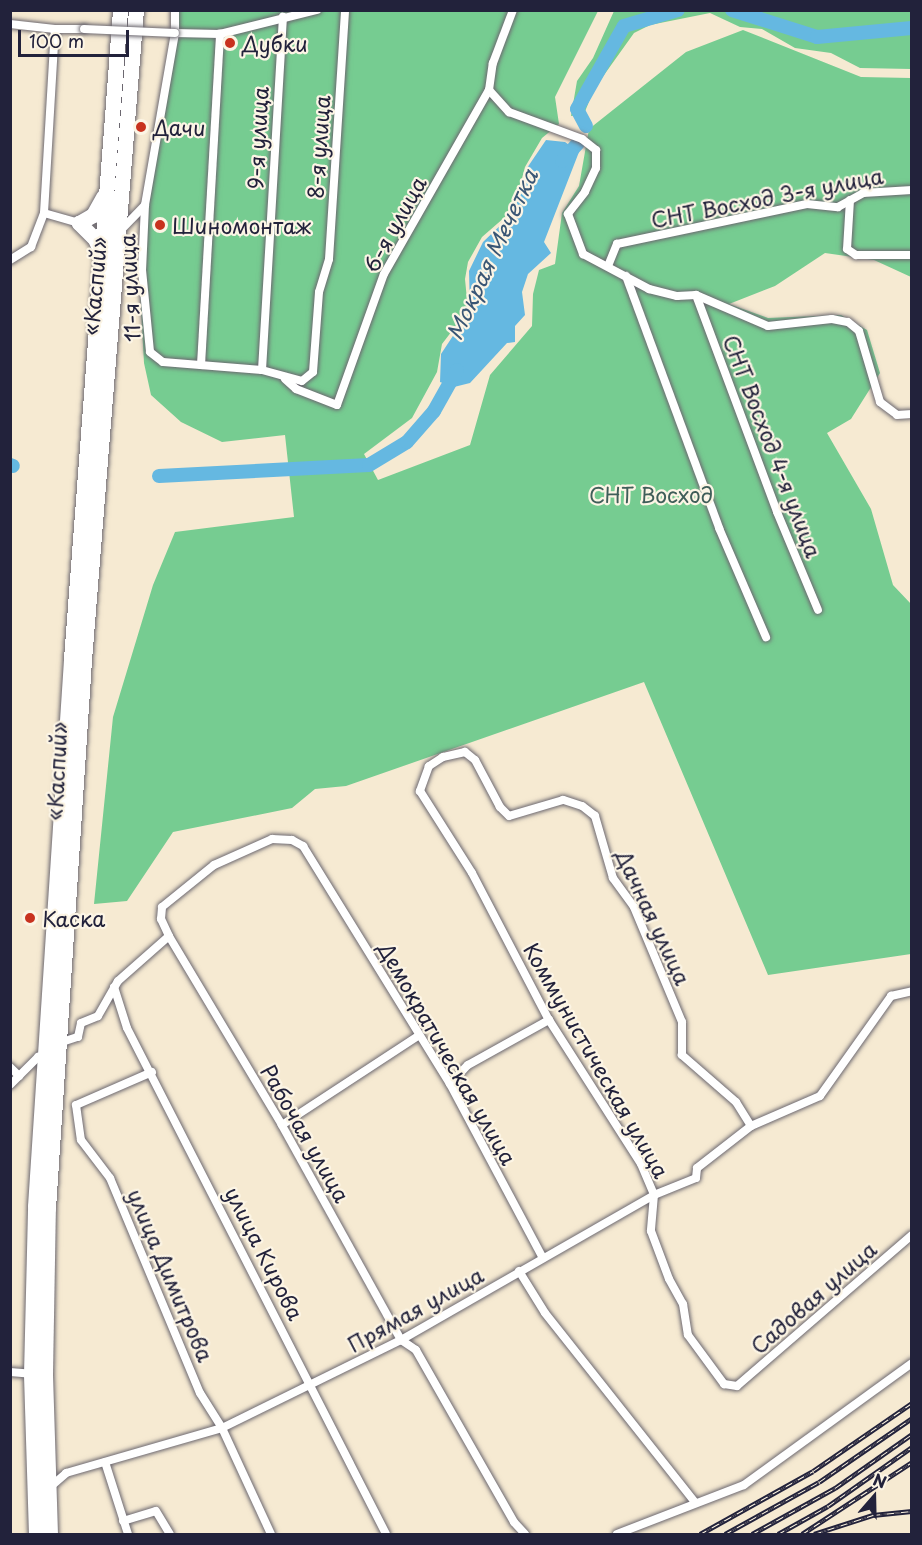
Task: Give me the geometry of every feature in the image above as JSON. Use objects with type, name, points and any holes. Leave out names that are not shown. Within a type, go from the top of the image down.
[{"type":"highway","name":"«Каспий»","points":[[36,1534],[31,1374],[47,1051],[105,195],[120,10]]},
{"type":"highway","name":"«Каспий»","points":[[50,1534],[47,1051],[84,660],[136,10]]},
{"type":"highway","points":[[101,253],[95,238],[79,224],[93,215],[105,195]]},
{"type":"street","name":"11-я улица","points":[[175,10],[175,33],[145,205],[142,270],[150,352],[163,362],[262,370]]},
{"type":"street","points":[[10,24],[55,29],[220,34],[317,10]]},
{"type":"street","name":"8-я улица","points":[[262,370],[302,381],[313,372],[319,291],[329,259],[345,10]]},
{"type":"street","name":"6-я улица","points":[[285,378],[296,389],[337,405],[384,274],[489,90],[494,63],[513,10]]},
{"type":"street","name":"9-я улица","points":[[262,370],[283,17]]},
{"type":"street","points":[[10,260],[32,247],[44,213],[55,29]]},
{"type":"street","points":[[201,364],[220,34]]},
{"type":"street","points":[[489,90],[509,112],[582,139],[596,150],[596,168],[585,192],[568,214],[583,254],[659,291],[677,296],[696,295],[768,326],[832,318],[848,322],[859,331],[880,402],[897,415],[912,414]]},
{"type":"street","name":"СНТ Восход 3-я улица","points":[[608,266],[617,244],[807,204],[838,207],[863,193],[912,190]]},
{"type":"street","points":[[850,200],[847,249],[856,255],[912,255]]},
{"type":"street","points":[[120,231],[145,205]]},
{"type":"street","points":[[44,213],[79,224]]},
{"type":"street","points":[[626,276],[719,528],[766,637]]},
{"type":"street","name":"СНТ Восход 4-я улица","points":[[696,295],[777,512],[818,610]]},
{"type":"street","name":"Дачная улица","points":[[443,757],[465,752],[475,760],[500,807],[509,816],[563,800],[582,806],[595,816],[613,878],[634,907],[682,1022],[682,1055],[729,1096],[751,1126]]},
{"type":"street","name":"Коммунистическая улица","points":[[443,757],[429,766],[420,791],[472,873],[549,1020],[641,1164],[654,1195],[651,1232],[669,1279],[683,1304],[688,1335],[724,1384],[737,1386]]},
{"type":"street","name":"Рабочая улица","points":[[318,868],[303,846],[292,840],[272,839],[214,865],[162,907],[161,919],[282,1125],[401,1340],[416,1350],[514,1522],[525,1534]]},
{"type":"street","name":"Демократическая улица","points":[[318,868],[418,1036],[450,1084],[543,1258]]},
{"type":"street","points":[[10,1085],[47,1051],[78,1037],[81,1023],[98,1016],[114,987],[169,936]]},
{"type":"street","name":"улица Кирова","points":[[114,987],[127,1028],[152,1072],[313,1385],[386,1534]]},
{"type":"street","points":[[751,1126],[820,1096],[891,996],[912,991]]},
{"type":"street","points":[[450,1084],[468,1065],[549,1020]]},
{"type":"street","points":[[282,1125],[418,1036]]},
{"type":"street","points":[[10,1067],[18,1076]]},
{"type":"street","name":"улица Димитрова","points":[[152,1072],[76,1105],[81,1140],[110,1178],[200,1393],[222,1428],[271,1534]]},
{"type":"street","name":"Прямая улица","points":[[66,1473],[222,1428],[313,1385],[401,1340],[519,1270],[654,1195],[696,1178],[697,1168],[751,1126]]},
{"type":"street","name":"Садовая улица","points":[[737,1386],[912,1234]]},
{"type":"street","points":[[519,1270],[545,1313],[695,1502]]},
{"type":"street","points":[[617,1534],[744,1485],[912,1363]]},
{"type":"street","points":[[10,1372],[31,1374]]},
{"type":"street","points":[[48,1456],[66,1473],[48,1489]]},
{"type":"street","points":[[105,1462],[128,1534]]},
{"type":"street","points":[[123,1521],[156,1511],[170,1534]]},
{"type":"green space","name":"СНТ Восход","points":[[173,11],[598,11],[555,97],[559,124],[542,138],[525,167],[518,193],[505,217],[482,237],[468,262],[465,279],[468,310],[442,344],[437,372],[412,418],[364,454],[378,480],[470,445],[490,375],[532,326],[533,294],[539,270],[555,264],[562,213],[579,186],[589,129],[686,52],[743,30],[861,77],[911,78],[911,277],[874,260],[825,253],[775,286],[729,304],[768,318],[841,315],[867,330],[880,373],[851,419],[827,433],[871,509],[893,585],[911,604],[911,954],[768,975],[644,682],[346,786],[315,789],[292,808],[173,832],[127,901],[94,904],[113,717],[153,585],[175,532],[294,517],[285,435],[222,442],[181,422],[151,395],[144,363],[139,272],[172,43]]},
{"type":"green space","points":[[614,11],[911,11],[911,69],[860,68],[831,53],[795,48],[762,29],[740,27],[710,13],[650,25],[634,33],[594,89],[584,114],[571,116],[577,81],[593,58]]},
{"type":"water","points":[[546,140],[565,142],[579,152],[544,242],[551,253],[528,274],[522,292],[525,315],[515,326],[515,342],[507,343],[470,383],[454,387],[440,382],[441,354],[470,310],[469,271],[483,242],[507,219],[520,197],[527,168]]},
{"type":"waterway","name":"Мокрая Мечетка","points":[[586,126],[577,109],[624,26],[678,10]]},
{"type":"waterway","name":"Мокрая Мечетка","points":[[732,10],[817,37],[912,28]]},
{"type":"waterway","name":"Мокрая Мечетка","points":[[562,161],[578,143]]},
{"type":"waterway","name":"Мокрая Мечетка","points":[[159,476],[369,465],[407,442],[434,411],[457,370]]},
{"type":"railway","points":[[700,1534],[813,1471],[912,1403]]},
{"type":"railway","points":[[725,1534],[819,1482],[912,1418]]},
{"type":"railway","points":[[752,1534],[835,1488],[912,1434]]},
{"type":"railway","points":[[778,1534],[828,1506],[912,1447]]},
{"type":"railway","points":[[802,1534],[912,1462]]},
{"type":"railway","points":[[814,1534],[873,1515],[912,1511]]},
{"type":"place","name":"Дубки","points":[[230,43]]},
{"type":"place","name":"Дачи","points":[[141,127]]},
{"type":"place","name":"Шиномонтаж","points":[[160,225]]},
{"type":"place","name":"Каска","points":[[30,918]]}]
